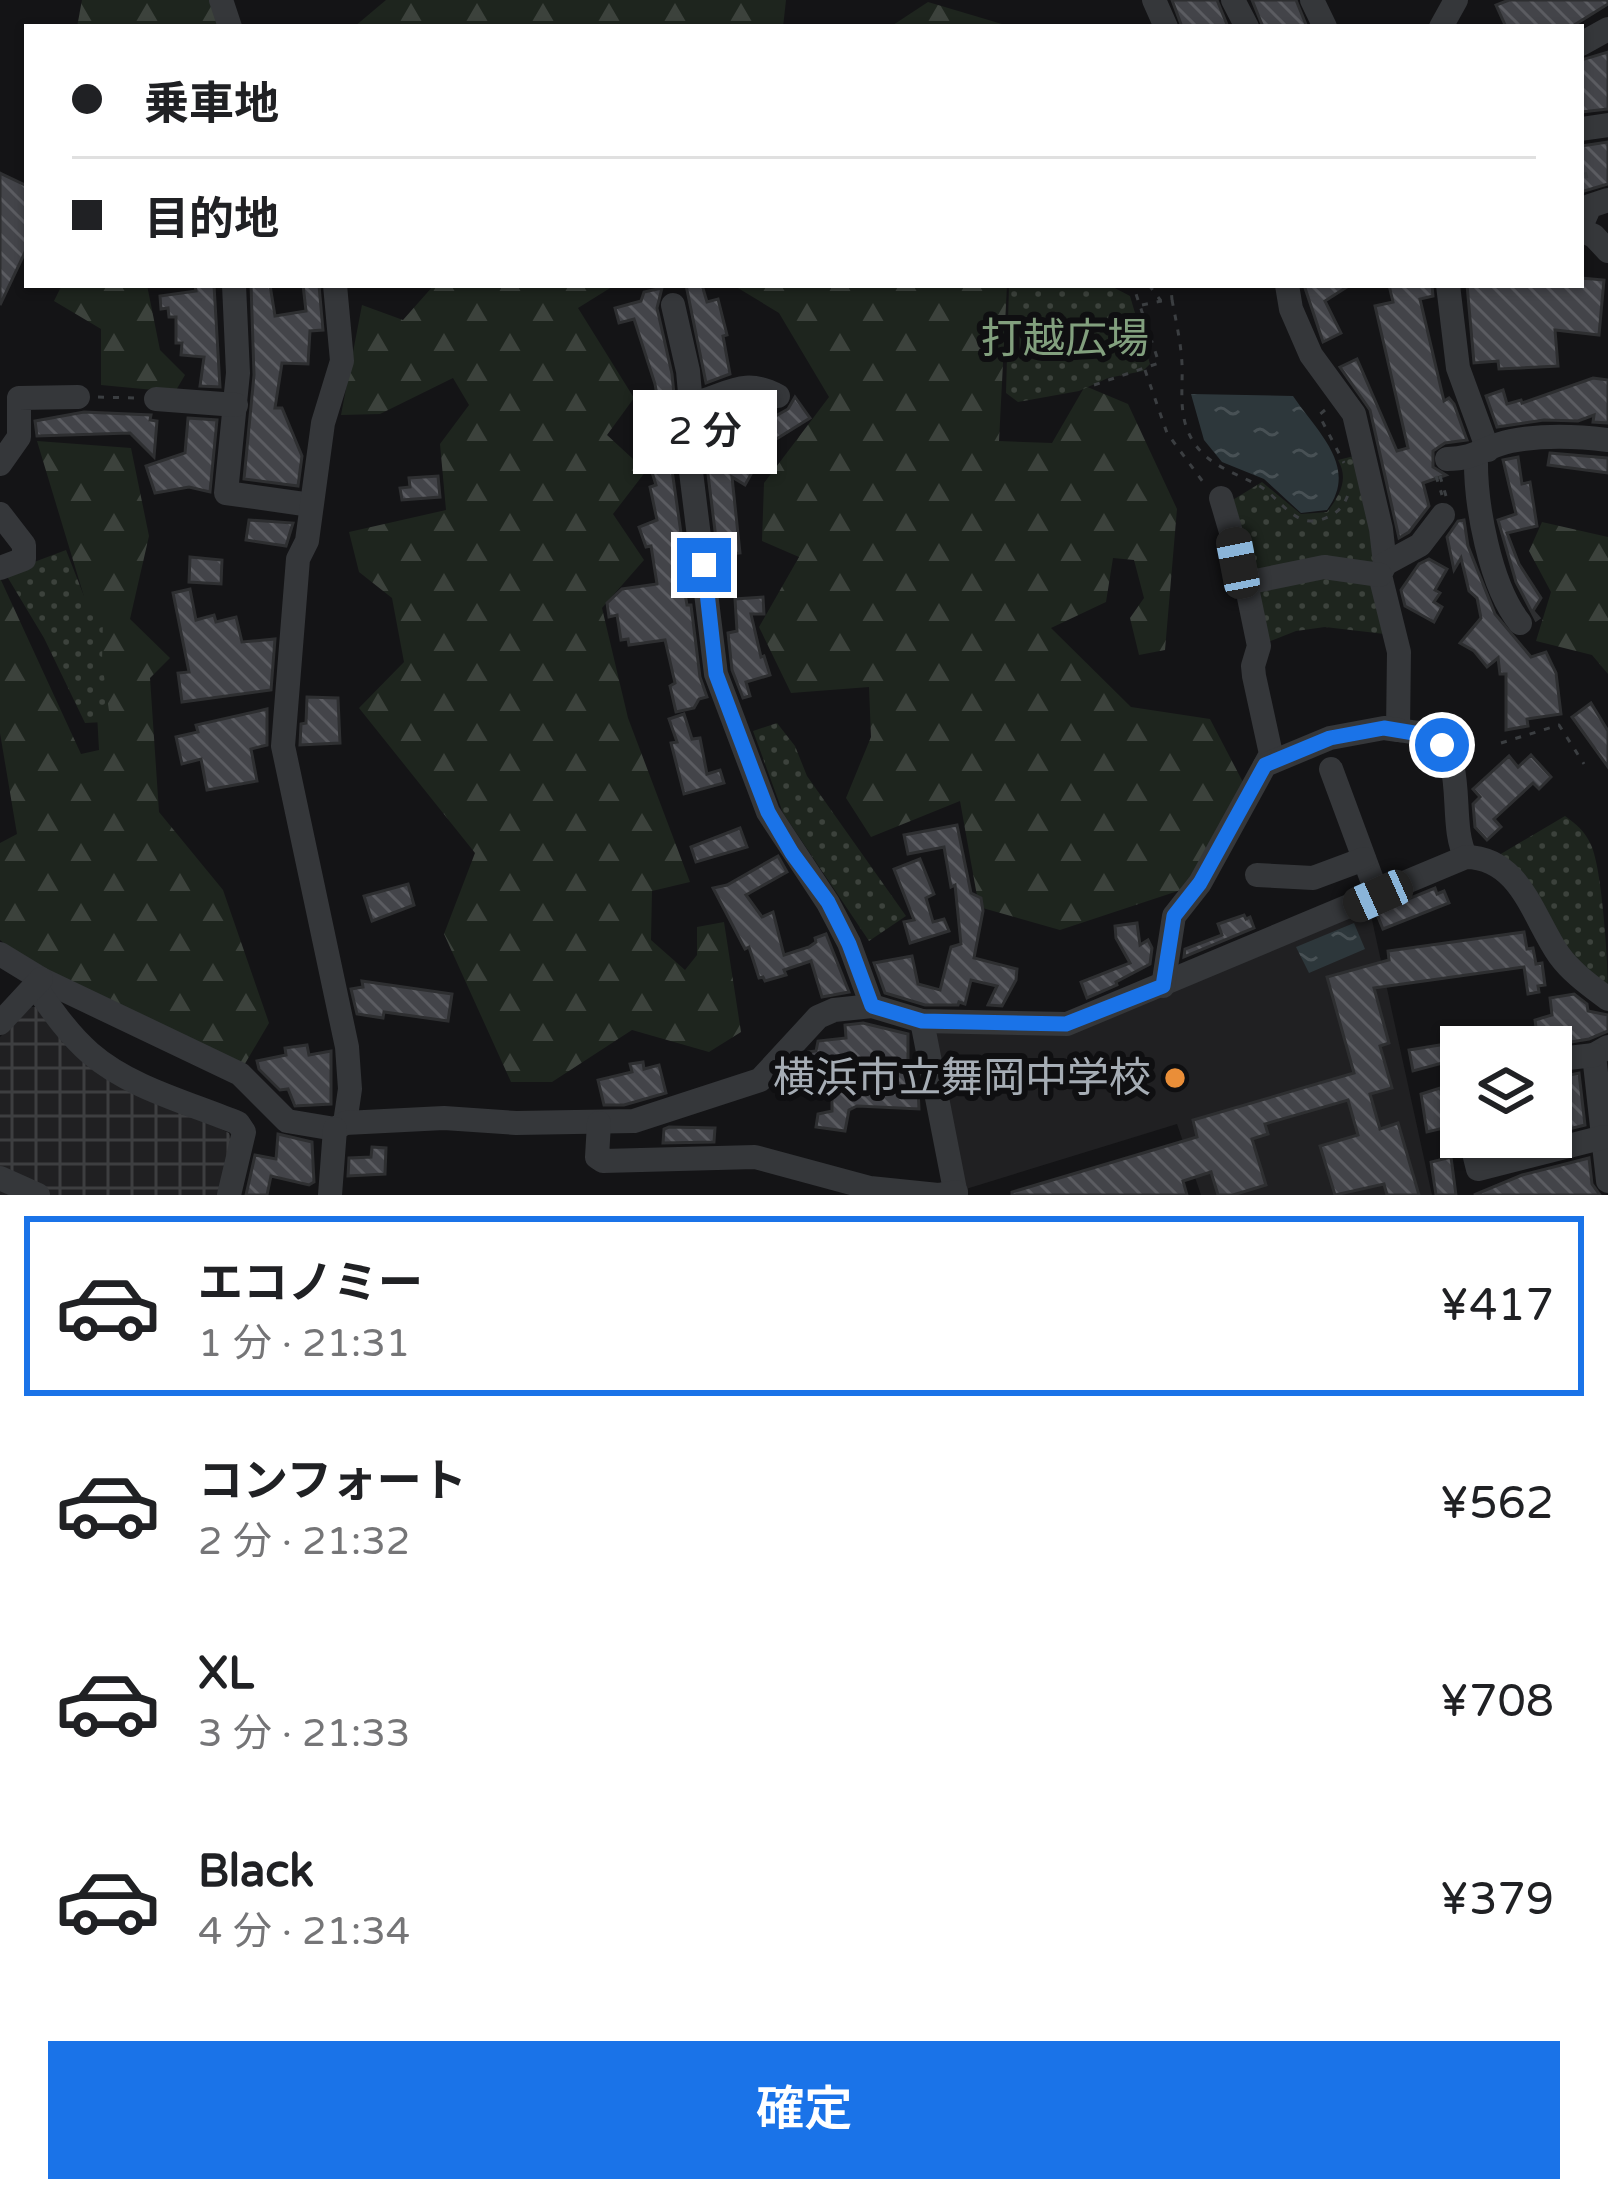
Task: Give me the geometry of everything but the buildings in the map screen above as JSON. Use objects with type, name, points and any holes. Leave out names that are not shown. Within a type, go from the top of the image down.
[{"type":"street","points":[[1590,216],[1594,236],[1608,251]]},
{"type":"street","points":[[234,288],[236,405],[226,493],[310,505]]},
{"type":"street","points":[[330,1195],[350,1089],[346,1047],[283,746],[293,602],[323,423],[343,361],[335,288]]},
{"type":"street","points":[[1288,288],[1298,329],[1354,414],[1381,529],[1382,570],[1399,652],[1398,730]]},
{"type":"street","points":[[1448,288],[1459,368],[1482,453],[1476,487],[1503,602],[1520,623]]},
{"type":"street","points":[[673,305],[692,404]]},
{"type":"street","points":[[778,396],[766,389],[736,386],[711,400],[683,407],[716,674],[768,812],[828,902],[872,1006]]},
{"type":"street","points":[[0,464],[19,437],[19,398],[78,397]]},
{"type":"street","points":[[156,399],[236,405]]},
{"type":"street","points":[[1447,459],[1528,439],[1608,440]]},
{"type":"street","points":[[1163,986],[1174,916],[1200,883],[1271,754],[1254,676],[1259,646],[1221,498]]},
{"type":"street","points":[[0,514],[24,545],[24,559],[0,568]]},
{"type":"street","points":[[1246,583],[1324,567],[1382,570],[1420,545],[1443,514]]},
{"type":"street","points":[[1265,765],[1344,734],[1384,728],[1426,735],[1442,745],[1455,782],[1456,832],[1466,857]]},
{"type":"street","points":[[1331,769],[1378,896]]},
{"type":"street","points":[[0,954],[38,983],[240,1074],[286,1121],[340,1126],[444,1118],[516,1124],[598,1123],[658,1115],[760,1080],[818,1018],[834,1010],[872,1006],[922,1021],[1066,1024],[1466,857],[1494,862],[1509,874],[1560,956],[1608,999]]},
{"type":"street","points":[[1257,875],[1313,878],[1364,859]]},
{"type":"street","points":[[0,1023],[38,983]]},
{"type":"street","points":[[38,983],[68,1031],[94,1057],[131,1079],[238,1124],[244,1132],[229,1195]]},
{"type":"street","points":[[598,1123],[597,1157],[603,1161],[755,1157],[869,1189],[956,1193],[922,1021]]},
{"type":"street","points":[[1601,1051],[1608,1181]]},
{"type":"street","points":[[1572,1145],[1604,1137]]},
{"type":"street","points":[[1475,1158],[1478,1169],[1521,1158]]},
{"type":"street","points":[[0,1178],[38,1195]]},
{"type":"path","points":[[1584,177],[1590,216]]},
{"type":"path","points":[[1094,385],[1159,363],[1134,288]]},
{"type":"path","points":[[1151,288],[1161,301]]},
{"type":"path","points":[[1171,288],[1183,413],[1187,430],[1203,455],[1260,485],[1299,520],[1318,521],[1334,515],[1346,502],[1352,485]]},
{"type":"path","points":[[1140,305],[1172,299]]},
{"type":"path","points":[[1145,370],[1167,433],[1190,459],[1198,479],[1221,498]]},
{"type":"path","points":[[78,397],[156,399]]},
{"type":"path","points":[[1342,398],[1319,415],[1348,469]]},
{"type":"path","points":[[1443,514],[1446,496],[1439,470],[1440,462],[1447,459]]},
{"type":"path","points":[[1501,743],[1559,725],[1584,764]]},
{"type":"shaded area","name":"横浜市立舞岡中学校","points":[[1369,906],[1432,1195],[1201,1195],[1177,1124],[966,1189],[934,1026],[1068,1030]]},
{"type":"shaded area","points":[[30,1007],[40,1007],[128,1085],[229,1133],[232,1140],[220,1195],[0,1195],[0,1037]]},
{"type":"green space","points":[[82,0],[211,0],[227,24],[78,24]]},
{"type":"green space","points":[[386,0],[786,0],[783,24],[358,24]]},
{"type":"green space","points":[[928,2],[1002,24],[895,24]]},
{"type":"green space","points":[[60,288],[148,288],[160,350],[185,375],[175,392],[101,385],[101,329],[54,301]]},
{"type":"green space","points":[[431,288],[610,288],[578,308],[634,398],[607,435],[646,471],[613,514],[644,560],[602,608],[628,718],[690,882],[652,891],[651,940],[685,970],[697,955],[697,927],[724,922],[741,1032],[709,1052],[632,1030],[552,1082],[511,1082],[444,934],[475,853],[359,708],[404,662],[392,598],[359,572],[349,532],[446,510],[440,444],[469,405],[453,378],[380,414],[341,415],[362,305],[403,320]]},
{"type":"green space","points":[[738,288],[1007,288],[999,441],[1052,443],[1085,386],[1128,404],[1177,509],[1165,650],[1139,655],[1130,618],[1144,598],[1134,560],[1113,558],[1106,602],[1051,628],[1131,707],[1210,719],[1246,788],[1187,888],[1060,930],[979,907],[960,801],[871,837],[846,798],[871,737],[869,687],[791,693],[759,627],[799,557],[762,541],[764,483],[829,397],[779,313]]},
{"type":"green space","name":"打越広場","points":[[1009,288],[1115,288],[1130,296],[1150,364],[1143,371],[1108,378],[1079,391],[1018,402],[1006,393]]},
{"type":"green space","points":[[37,441],[131,448],[149,536],[130,619],[170,658],[150,678],[159,812],[223,890],[269,1023],[243,1067],[42,973],[0,940],[0,843],[17,834],[0,733],[0,578],[81,754],[99,750],[92,623]]},
{"type":"green space","points":[[1354,456],[1380,564],[1249,578],[1231,501],[1262,482],[1301,514],[1327,512],[1342,487],[1338,460]]},
{"type":"green space","points":[[1542,522],[1608,537],[1608,674],[1592,655],[1536,641],[1551,592],[1529,551]]},
{"type":"green space","points":[[66,550],[84,596],[103,618],[102,662],[109,711],[104,722],[85,723],[44,638],[5,573]]},
{"type":"green space","points":[[1331,571],[1373,579],[1393,635],[1325,627],[1296,631],[1263,644],[1252,586]]},
{"type":"green space","points":[[777,723],[795,746],[807,776],[906,916],[869,941],[783,813],[753,731]]},
{"type":"green space","points":[[1565,816],[1586,836],[1595,857],[1608,990],[1585,974],[1499,855]]},
{"type":"water","points":[[1191,394],[1293,396],[1337,465],[1336,494],[1327,510],[1301,513],[1264,479],[1222,462],[1204,440]]},
{"type":"water","points":[[1354,923],[1365,949],[1309,973],[1296,947]]},
{"type":"place","name":"横浜市立舞岡中学校","points":[[1175,1078]]},
{"type":"route","points":[[704,565],[716,674],[768,812],[828,902],[872,1006],[922,1021],[1066,1024],[1163,986],[1174,916],[1200,883],[1265,765],[1330,738],[1384,728],[1426,735],[1442,745]]}]
